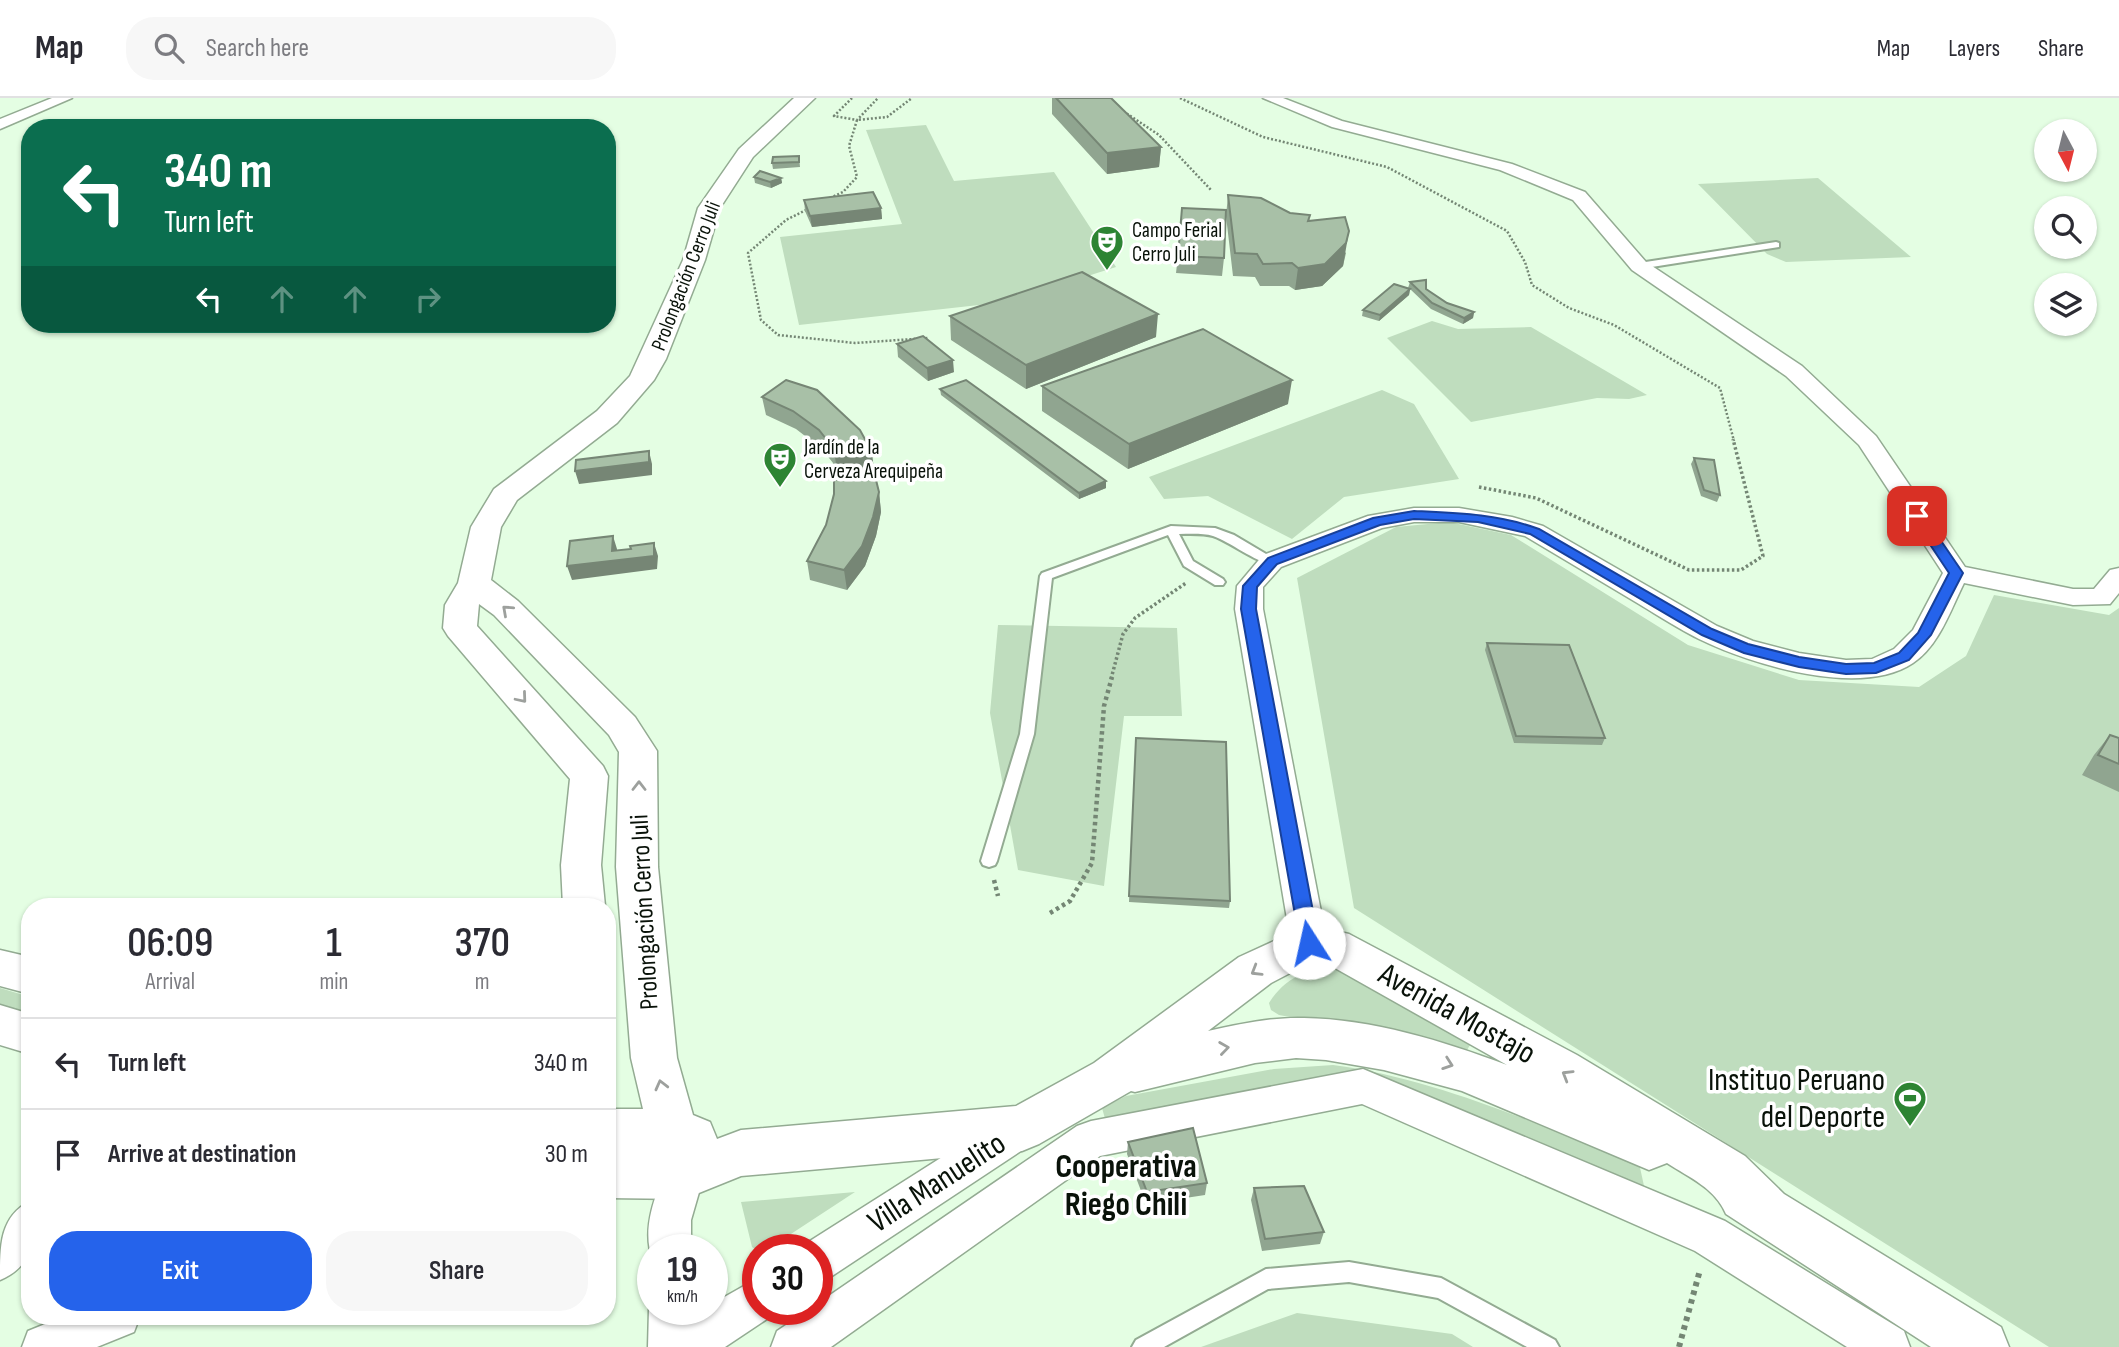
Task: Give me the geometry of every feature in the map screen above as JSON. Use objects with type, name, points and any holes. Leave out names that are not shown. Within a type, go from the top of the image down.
[{"type":"street","points":[[0,124],[65,98]]},
{"type":"street","name":"Prolongación Cerro Juli","points":[[583,898],[581,865],[589,776],[460,628],[462,605],[474,583],[486,527],[505,495],[607,417],[641,380],[653,359],[694,260],[709,208],[746,153],[794,106],[806,98]]},
{"type":"street","points":[[1270,98],[1337,124],[1506,167],[1580,195],[1639,266],[1783,362],[1852,424],[1868,441],[1956,573],[2073,597],[2101,598],[2119,576]]},
{"type":"street","points":[[1309,943],[1249,609],[1250,586],[1272,561],[1377,521],[1414,515],[1460,515],[1512,524],[1534,531],[1707,632],[1744,648],[1799,662],[1846,669],[1876,668],[1904,656],[1924,635],[1956,573]]},
{"type":"street","name":"Prolongación Cerro Juli","points":[[474,583],[506,608],[622,726],[638,751],[636,867],[654,1058],[678,1153]]},
{"type":"street","name":"Avenida Mostajo","points":[[1022,1128],[1111,1078],[1255,971],[1309,943],[1334,947],[1560,1070],[1727,1173],[1765,1208]]},
{"type":"street","points":[[0,968],[21,974]]},
{"type":"street","points":[[0,1025],[21,1031]]},
{"type":"street","name":"Avenida Mostajo","points":[[1111,1078],[1205,1051],[1298,1038],[1373,1046],[1441,1061],[1522,1091],[1650,1148],[1765,1208],[1981,1347]]},
{"type":"street","points":[[793,1347],[1091,1139],[1363,1086],[1710,1236],[1888,1347]]},
{"type":"street","points":[[616,1147],[678,1153],[741,1153],[1022,1128]]},
{"type":"street","name":"Villa Manuelito","points":[[833,1251],[1022,1128]]},
{"type":"street","points":[[670,1234],[678,1153]]},
{"type":"street","points":[[616,1154],[669,1234]]},
{"type":"street","points":[[0,1259],[21,1232]]},
{"type":"street","points":[[685,1347],[742,1310]]},
{"type":"street","points":[[44,1347],[97,1325]]},
{"type":"street","points":[[670,1347],[671,1325]]},
{"type":"lane","points":[[1639,266],[1776,245]]},
{"type":"lane","points":[[989,861],[1027,734],[1046,576],[1171,530],[1211,531],[1230,538],[1272,561]]},
{"type":"lane","points":[[1171,530],[1188,562],[1201,573],[1219,582]]},
{"type":"lane","points":[[1143,1347],[1266,1279],[1349,1272],[1441,1288],[1548,1347]]},
{"type":"path","points":[[852,98],[834,116],[878,122],[888,118],[912,98]]},
{"type":"path","points":[[878,98],[857,120],[849,146],[857,177],[843,192],[786,220],[748,253],[761,320],[778,335],[855,342],[928,338]]},
{"type":"path","points":[[1180,98],[1263,137],[1387,167],[1507,231],[1525,262],[1532,285],[1569,308],[1614,325],[1720,388],[1763,556],[1741,570],[1689,570],[1536,498],[1479,487]]},
{"type":"path","points":[[1118,108],[1142,120],[1165,137],[1212,191]]},
{"type":"path","points":[[1050,914],[1070,901],[1092,863],[1104,706],[1123,634],[1135,618],[1201,573]]},
{"type":"green space","points":[[926,125],[954,181],[1054,172],[1116,267],[1006,302],[799,325],[780,237],[902,224],[866,130]]},
{"type":"green space","points":[[1818,178],[1911,257],[1786,262],[1767,254],[1698,184]]},
{"type":"green space","points":[[1432,321],[1458,329],[1531,327],[1647,395],[1629,399],[1597,398],[1471,422],[1387,338]]},
{"type":"green space","points":[[1382,390],[1414,404],[1459,479],[1344,497],[1292,539],[1208,496],[1164,499],[1149,477]]},
{"type":"green space","name":"Instituo Peruano del Deporte","points":[[1449,522],[1511,535],[1688,645],[1799,680],[1919,687],[1966,656],[1994,595],[2109,615],[2119,608],[2119,1347],[2049,1347],[1354,908],[1297,578],[1396,527]]},
{"type":"green space","points":[[998,625],[1177,628],[1182,716],[1124,716],[1104,886],[1018,870],[990,713]]},
{"type":"green space","points":[[1333,965],[1468,1041],[1470,1045],[1467,1050],[1279,1015],[1271,1010],[1269,1003],[1281,988],[1296,976]]},
{"type":"green space","points":[[0,988],[21,994],[21,1013],[0,1007]]},
{"type":"green space","points":[[1333,1065],[1450,1092],[1639,1163],[1646,1195],[1379,1093],[1108,1129],[1102,1108],[1126,1096],[1274,1069]]},
{"type":"green space","points":[[855,1192],[791,1234],[749,1234],[741,1202]]},
{"type":"green space","points":[[1297,1313],[1452,1334],[1473,1347],[1201,1347]]},
{"type":"building","points":[[1056,98],[1111,98],[1161,147],[1107,153]]},
{"type":"building","points":[[799,156],[799,162],[772,163],[773,157]]},
{"type":"building","points":[[760,171],[781,178],[770,182],[754,177]]},
{"type":"building","points":[[873,192],[881,208],[810,216],[804,200]]},
{"type":"building","points":[[1228,195],[1261,198],[1290,213],[1310,215],[1308,221],[1345,217],[1349,231],[1346,243],[1325,264],[1298,268],[1292,263],[1263,264],[1257,254],[1235,253]]},
{"type":"building","points":[[1182,208],[1226,210],[1224,258],[1178,256]]},
{"type":"building","points":[[1082,272],[1158,314],[1026,365],[950,316]]},
{"type":"building","points":[[1426,280],[1426,289],[1447,303],[1474,312],[1464,318],[1432,303],[1410,282]]},
{"type":"building","points":[[1394,284],[1410,289],[1380,315],[1363,310]]},
{"type":"building","points":[[1203,329],[1292,380],[1129,444],[1042,386]]},
{"type":"building","points":[[923,336],[953,360],[927,368],[897,344]]},
{"type":"building","points":[[786,380],[817,390],[860,430],[872,452],[835,457],[830,444],[819,430],[793,411],[762,397]]},
{"type":"building","points":[[966,380],[1106,481],[1079,493],[940,389]]},
{"type":"building","points":[[649,451],[649,462],[575,471],[576,460]]},
{"type":"building","points":[[1694,458],[1714,460],[1720,495],[1704,490]]},
{"type":"building","points":[[875,476],[879,492],[873,517],[862,546],[844,570],[807,561],[826,525],[834,494],[834,480]]},
{"type":"building","points":[[613,536],[612,551],[654,543],[654,556],[567,566],[570,541]]},
{"type":"building","points":[[1487,643],[1569,645],[1605,738],[1516,736]]},
{"type":"building","points":[[2110,735],[2119,738],[2119,764],[2098,755]]},
{"type":"building","points":[[1136,738],[1226,742],[1230,901],[1129,896]]},
{"type":"building","points":[[1193,1128],[1207,1183],[1147,1192],[1128,1142]]},
{"type":"building","points":[[1304,1186],[1324,1232],[1265,1239],[1254,1188]]},
{"type":"place","name":"Campo Ferial Cerro Juli","points":[[1107,272]]},
{"type":"place","name":"Jardín de la Cerveza Arequipeña","points":[[780,489]]},
{"type":"place","name":"Instituo Peruano del Deporte","points":[[1910,1128]]},
{"type":"district","name":"Cooperativa Riego Chili","points":[[1126,1186]]},
{"type":"route","points":[[1309,943],[1249,609],[1250,586],[1272,561],[1377,521],[1414,515],[1460,515],[1512,524],[1534,531],[1707,632],[1744,648],[1799,662],[1846,669],[1876,668],[1904,656],[1924,635],[1956,573],[1917,516]]}]
